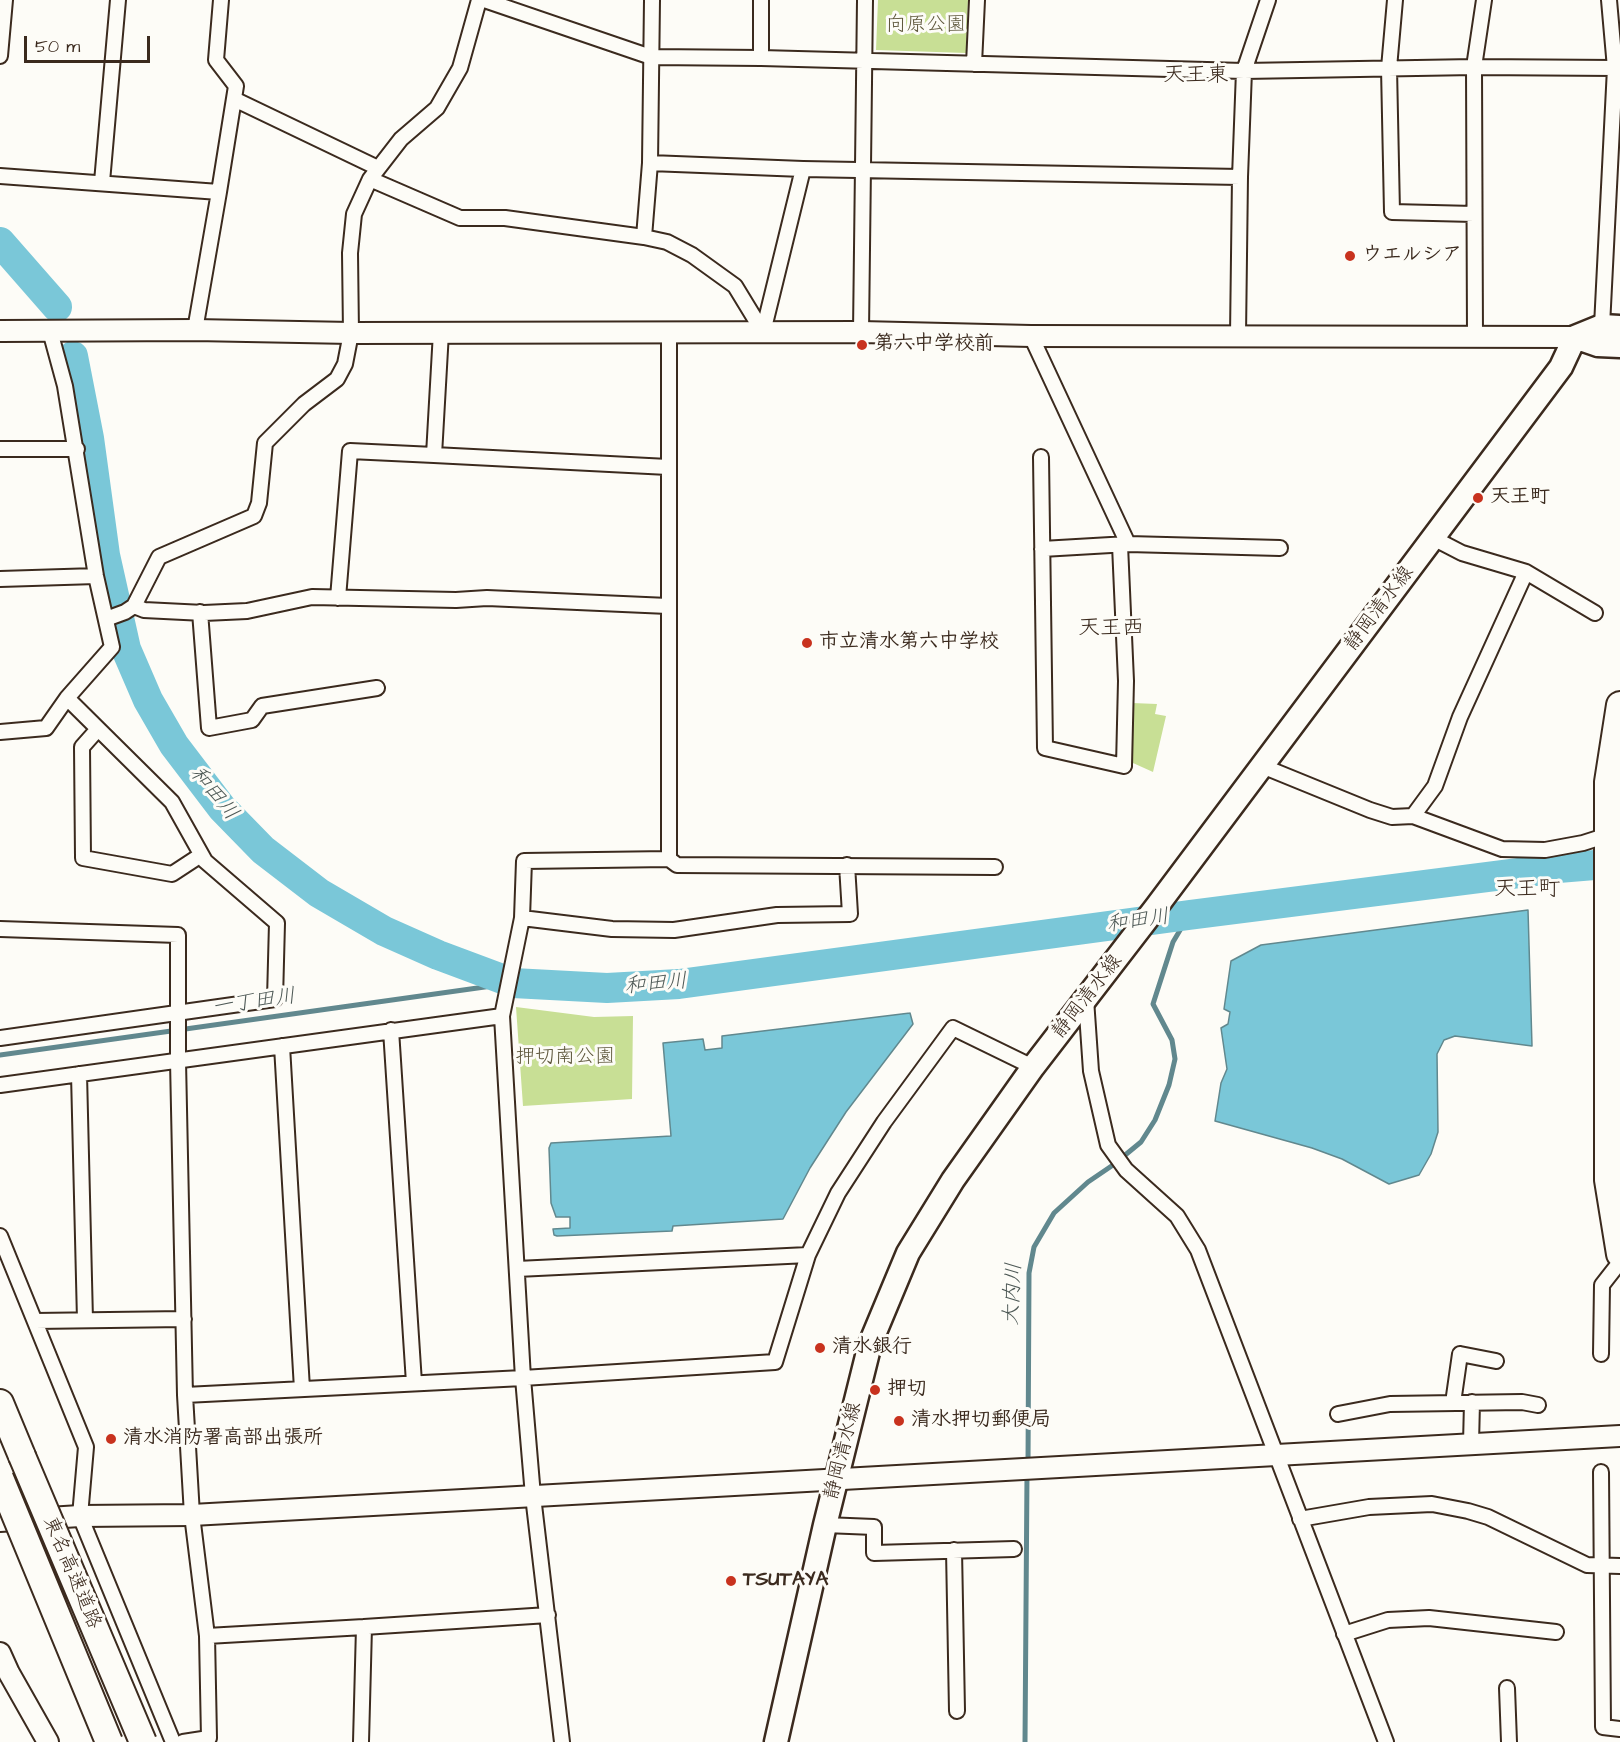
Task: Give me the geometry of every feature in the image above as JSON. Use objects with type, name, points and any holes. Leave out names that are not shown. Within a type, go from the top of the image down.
[{"type":"highway","points":[[1620,705],[1608,782],[1608,1180],[1620,1254]]},
{"type":"highway","name":"東名高速道路","points":[[0,1403],[143,1742]]},
{"type":"highway","name":"東名高速道路","points":[[0,1478],[110,1742]]},
{"type":"main road","points":[[1575,337],[1611,327]]},
{"type":"main road","points":[[1575,337],[1598,345],[1620,346]]},
{"type":"main road","name":"静岡清水線","points":[[776,1742],[825,1525],[870,1344],[908,1253],[953,1179],[1034,1067],[1562,367],[1575,337]]},
{"type":"street","points":[[102,182],[118,0]]},
{"type":"street","points":[[195,330],[236,86],[216,60],[221,0]]},
{"type":"street","points":[[129,609],[159,557],[254,516],[259,503],[265,444],[304,404],[338,379],[345,364],[351,333],[350,254],[354,214],[374,173],[401,139],[437,108],[460,68],[481,0],[651,57],[1244,71],[1474,67],[1615,68]]},
{"type":"street","points":[[644,237],[650,163],[652,0]]},
{"type":"street","points":[[761,0],[761,58]]},
{"type":"street","points":[[861,332],[865,0]]},
{"type":"street","points":[[974,64],[977,0]]},
{"type":"street","points":[[1238,335],[1244,71],[1268,0]]},
{"type":"street","points":[[1395,0],[1389,68],[1392,212],[1474,214]]},
{"type":"street","points":[[1475,337],[1474,67],[1484,0]]},
{"type":"street","points":[[1609,0],[1615,68],[1611,327]]},
{"type":"street","points":[[0,56],[3,2]]},
{"type":"street","points":[[234,99],[460,218],[505,218],[667,242],[692,255],[735,286],[763,332]]},
{"type":"street","points":[[650,163],[803,169],[1240,177]]},
{"type":"street","points":[[763,332],[803,169]]},
{"type":"street","points":[[0,176],[219,192]]},
{"type":"street","points":[[0,331],[861,332],[1031,336],[1575,337]]},
{"type":"street","points":[[0,732],[46,728],[67,698],[112,647],[108,618],[96,576],[65,386],[50,331]]},
{"type":"street","points":[[434,455],[441,332]]},
{"type":"street","points":[[669,333],[669,859]]},
{"type":"street","points":[[1031,336],[1124,544],[1125,766],[1045,748],[1041,457]]},
{"type":"street","points":[[0,449],[77,449]]},
{"type":"street","points":[[338,598],[350,451],[668,467]]},
{"type":"street","points":[[1433,538],[1462,553],[1526,572],[1595,613]]},
{"type":"street","points":[[1042,549],[1124,544],[1280,548]]},
{"type":"street","points":[[1413,816],[1435,786],[1460,717],[1526,572]]},
{"type":"street","points":[[0,579],[96,576]]},
{"type":"street","points":[[108,618],[129,609],[247,611],[312,597],[456,600],[488,598],[668,606]]},
{"type":"street","points":[[200,612],[210,728],[252,720],[262,706],[377,688]]},
{"type":"street","points":[[0,1038],[275,999],[277,923],[205,861],[172,802],[67,698]]},
{"type":"street","points":[[98,729],[82,747],[83,858],[172,874],[201,855]]},
{"type":"street","points":[[1262,766],[1370,810],[1392,816],[1413,816],[1502,849],[1545,850],[1583,843],[1608,835]]},
{"type":"street","points":[[562,1742],[533,1496],[523,1378],[502,1016],[522,918],[524,861],[669,859],[677,865],[995,867]]},
{"type":"street","points":[[522,918],[612,929],[674,930],[777,915],[850,914],[847,865]]},
{"type":"street","points":[[0,929],[178,935],[177,1012],[185,1395],[192,1515],[207,1636],[209,1738],[183,1742]]},
{"type":"street","points":[[1086,999],[1091,1071],[1108,1145],[1126,1170],[1177,1216],[1198,1250],[1386,1742]]},
{"type":"street","points":[[0,1085],[502,1016]]},
{"type":"street","points":[[185,1395],[523,1378],[775,1362],[808,1255],[837,1193],[884,1122],[953,1028],[1034,1067]]},
{"type":"street","points":[[391,1030],[414,1383]]},
{"type":"street","points":[[282,1046],[303,1389]]},
{"type":"street","points":[[79,1074],[86,1320]]},
{"type":"street","points":[[0,1236],[86,1447],[80,1516],[173,1742]]},
{"type":"street","points":[[516,1269],[808,1255]]},
{"type":"street","points":[[1601,1354],[1602,1285],[1620,1262]]},
{"type":"street","points":[[35,1321],[184,1319]]},
{"type":"street","points":[[1453,1403],[1460,1354],[1496,1361]]},
{"type":"street","points":[[1471,1444],[1472,1402]]},
{"type":"street","points":[[1338,1414],[1390,1404],[1522,1402],[1538,1406]]},
{"type":"street","points":[[0,1521],[80,1516],[192,1515],[1620,1436]]},
{"type":"street","points":[[1601,1472],[1603,1727],[1620,1729]]},
{"type":"street","points":[[1299,1519],[1369,1507],[1432,1504],[1488,1517],[1587,1565],[1620,1566]]},
{"type":"street","points":[[825,1525],[874,1527],[874,1552],[1014,1549]]},
{"type":"street","points":[[954,1550],[957,1711]]},
{"type":"street","points":[[207,1636],[548,1615]]},
{"type":"street","points":[[1344,1634],[1388,1620],[1429,1618],[1556,1632]]},
{"type":"street","points":[[361,1742],[364,1627]]},
{"type":"street","points":[[0,1653],[48,1742]]},
{"type":"street","points":[[1507,1688],[1509,1742]]},
{"type":"green space","name":"向原公園","points":[[878,0],[968,0],[966,53],[876,50]]},
{"type":"green space","points":[[1132,703],[1157,704],[1155,714],[1166,716],[1153,772],[1133,763]]},
{"type":"green space","name":"押切南公園","points":[[516,1007],[594,1017],[633,1016],[632,1099],[523,1106]]},
{"type":"water","points":[[1528,910],[1532,1046],[1455,1036],[1444,1040],[1437,1054],[1438,1132],[1431,1154],[1419,1175],[1389,1184],[1342,1159],[1312,1148],[1215,1121],[1221,1083],[1227,1069],[1221,1028],[1228,1024],[1230,1012],[1224,1009],[1231,961],[1261,945]]},
{"type":"water","points":[[910,1013],[913,1024],[846,1112],[810,1168],[783,1219],[673,1226],[672,1231],[554,1235],[553,1229],[570,1228],[570,1217],[556,1217],[551,1203],[549,1148],[551,1143],[671,1136],[663,1043],[703,1039],[705,1050],[722,1048],[722,1036]]},
{"type":"waterway","name":"和田川","points":[[0,242],[57,307]]},
{"type":"waterway","name":"和田川","points":[[73,356],[89,438],[105,555],[126,649],[148,700],[174,745],[222,808],[263,850],[319,893],[384,931],[438,955],[513,983],[607,988],[679,984],[1189,915],[1558,868],[1620,863]]},
{"type":"waterway","name":"大内川","points":[[1028,1464],[1029,1273],[1034,1247],[1054,1213],[1088,1182],[1141,1142],[1155,1120],[1169,1085],[1175,1059],[1172,1040],[1153,1004],[1173,942],[1189,915]]},
{"type":"waterway","name":"一丁田川","points":[[0,1055],[506,984]]},
{"type":"waterway","name":"大内川","points":[[1025,1742],[1027,1474]]},
{"type":"place","name":"ウエルシア","points":[[1350,256]]},
{"type":"place","name":"第六中学校前","points":[[862,345]]},
{"type":"place","name":"天王町","points":[[1478,498]]},
{"type":"place","name":"市立清水第六中学校","points":[[807,643]]},
{"type":"place","name":"清水銀行","points":[[820,1348]]},
{"type":"place","name":"押切","points":[[875,1390]]},
{"type":"place","name":"清水押切郵便局","points":[[899,1421]]},
{"type":"place","name":"清水消防署高部出張所","points":[[111,1439]]},
{"type":"place","name":"TSUTAYA","points":[[731,1581]]},
{"type":"district","name":"天王東","points":[[1196,76]]},
{"type":"district","name":"天王西","points":[[1111,629]]},
{"type":"district","name":"天王町","points":[[1527,890]]}]
